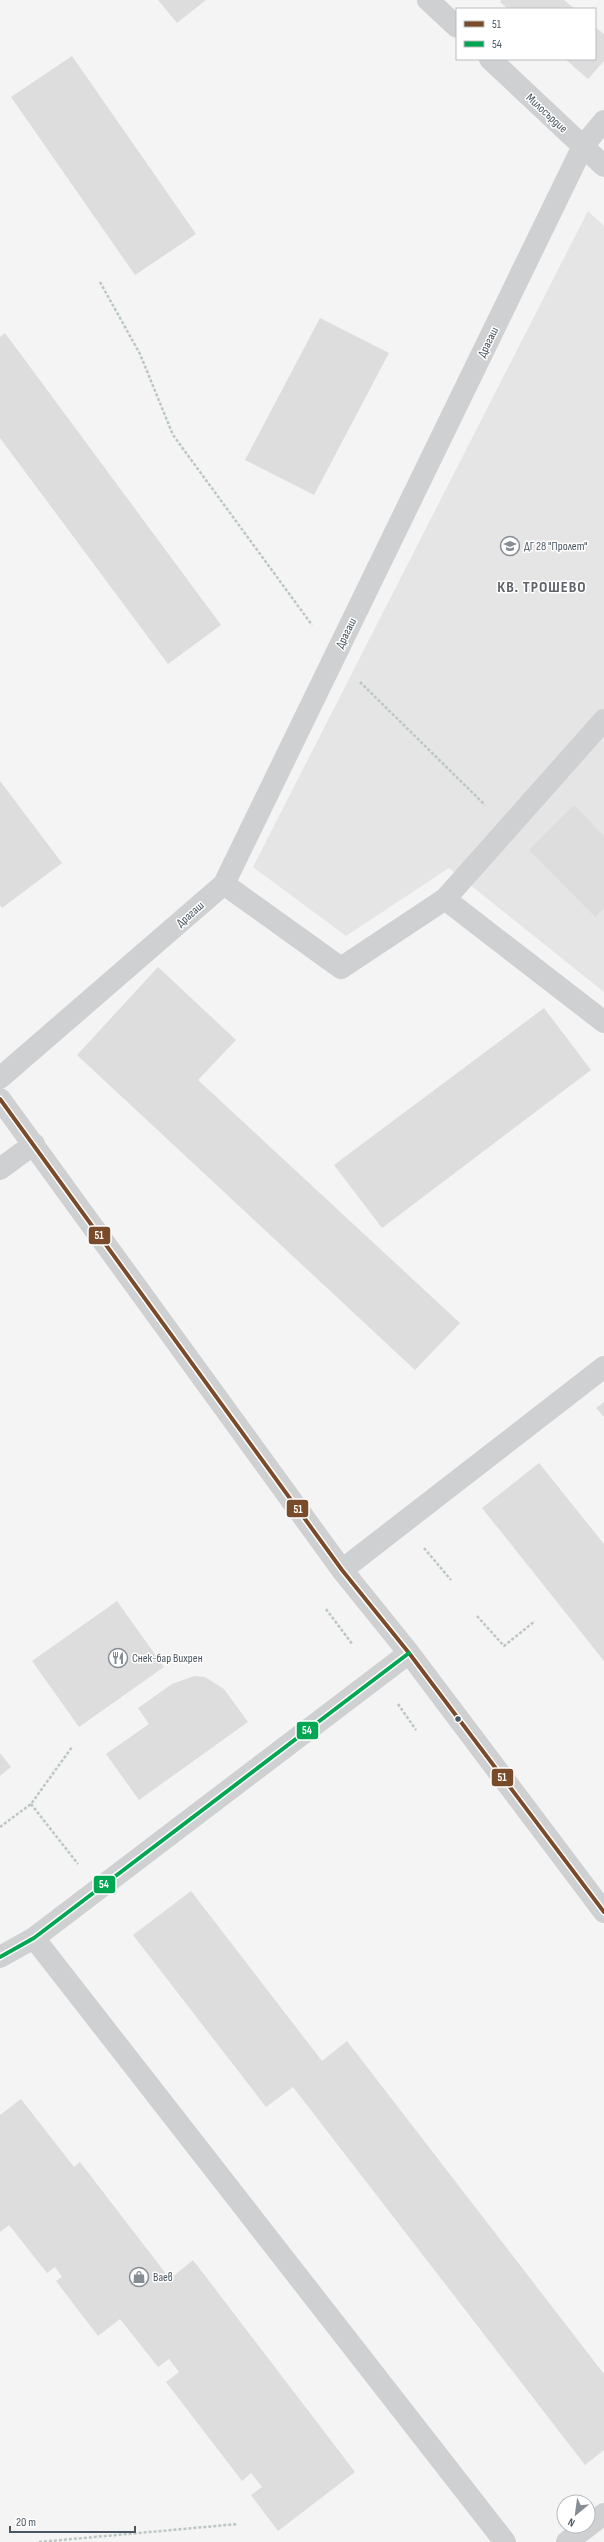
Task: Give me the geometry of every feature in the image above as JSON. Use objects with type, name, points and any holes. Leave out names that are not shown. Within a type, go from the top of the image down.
[{"type":"street","points":[[428,0],[456,26]]},
{"type":"street","name":"Милосърдие","points":[[491,60],[604,166]]},
{"type":"street","name":"Драгаш","points":[[0,1078],[224,884],[583,146],[604,120]]},
{"type":"street","points":[[224,884],[342,968],[445,899],[604,720]]},
{"type":"street","points":[[445,899],[604,1022]]},
{"type":"street","points":[[0,1099],[342,1570],[409,1653],[604,1912]]},
{"type":"street","points":[[0,1169],[34,1144]]},
{"type":"street","points":[[342,1570],[604,1367]]},
{"type":"street","points":[[0,1957],[34,1938],[409,1653]]},
{"type":"street","points":[[34,1938],[505,2542]]},
{"type":"street","points":[[567,2542],[604,2514]]},
{"type":"path","points":[[100,282],[140,354],[173,435],[334,657],[508,828]]},
{"type":"path","points":[[419,1542],[451,1580]]},
{"type":"path","points":[[326,1609],[353,1645]]},
{"type":"path","points":[[477,1616],[504,1646],[535,1621]]},
{"type":"path","points":[[396,1702],[416,1730]]},
{"type":"path","points":[[0,1827],[31,1804],[72,1747]]},
{"type":"path","points":[[31,1804],[97,1890]]},
{"type":"path","points":[[39,2542],[238,2524]]},
{"type":"shaded area","name":"ДГ 28 \"Пролет\"","points":[[588,211],[604,226],[604,992],[449,868],[346,936],[253,867]]},
{"type":"building","points":[[158,0],[206,0],[177,23]]},
{"type":"building","points":[[501,0],[564,0],[574,8],[507,8],[500,2]]},
{"type":"building","points":[[596,28],[604,34],[604,61],[588,79],[566,60],[596,60]]},
{"type":"building","points":[[72,56],[196,234],[135,275],[11,97]]},
{"type":"building","points":[[320,318],[389,353],[314,495],[245,460]]},
{"type":"building","points":[[5,333],[221,625],[168,664],[0,438],[0,337]]},
{"type":"building","points":[[0,781],[62,863],[2,908],[0,905]]},
{"type":"building","points":[[574,805],[604,836],[604,908],[595,917],[529,850]]},
{"type":"building","points":[[158,967],[236,1040],[198,1080],[460,1323],[415,1370],[77,1055]]},
{"type":"building","points":[[544,1008],[591,1070],[382,1228],[334,1165]]},
{"type":"building","points":[[604,1402],[604,1417],[596,1408]]},
{"type":"building","points":[[539,1463],[604,1544],[604,1661],[482,1508]]},
{"type":"building","points":[[117,1601],[164,1667],[79,1727],[32,1661]]},
{"type":"building","points":[[194,1676],[205,1677],[224,1689],[248,1722],[139,1800],[106,1754],[149,1724],[138,1708],[172,1684]]},
{"type":"building","points":[[0,1753],[11,1767],[0,1776]]},
{"type":"building","points":[[191,1891],[322,2061],[347,2041],[604,2374],[604,2450],[585,2465],[293,2087],[266,2107],[133,1935]]},
{"type":"building","points":[[21,2099],[74,2167],[80,2162],[170,2279],[193,2260],[355,2472],[278,2531],[251,2495],[262,2487],[251,2473],[242,2481],[166,2382],[179,2372],[169,2359],[158,2367],[120,2319],[98,2336],[56,2281],[62,2277],[55,2267],[47,2273],[9,2225],[0,2232],[0,2115]]},
{"type":"transit line","name":"51","points":[[0,1099],[342,1570],[409,1653],[604,1912]]},
{"type":"transit line","name":"54","points":[[0,1957],[34,1938],[409,1653]]},
{"type":"place","name":"ДГ 28 \"Пролет\"","points":[[510,546]]},
{"type":"place","name":"Снек-бар Вихрен","points":[[118,1658]]},
{"type":"place","name":"Ваев","points":[[139,2277]]},
{"type":"district","name":"КВ. ТРОШЕВО","points":[[542,586]]}]
